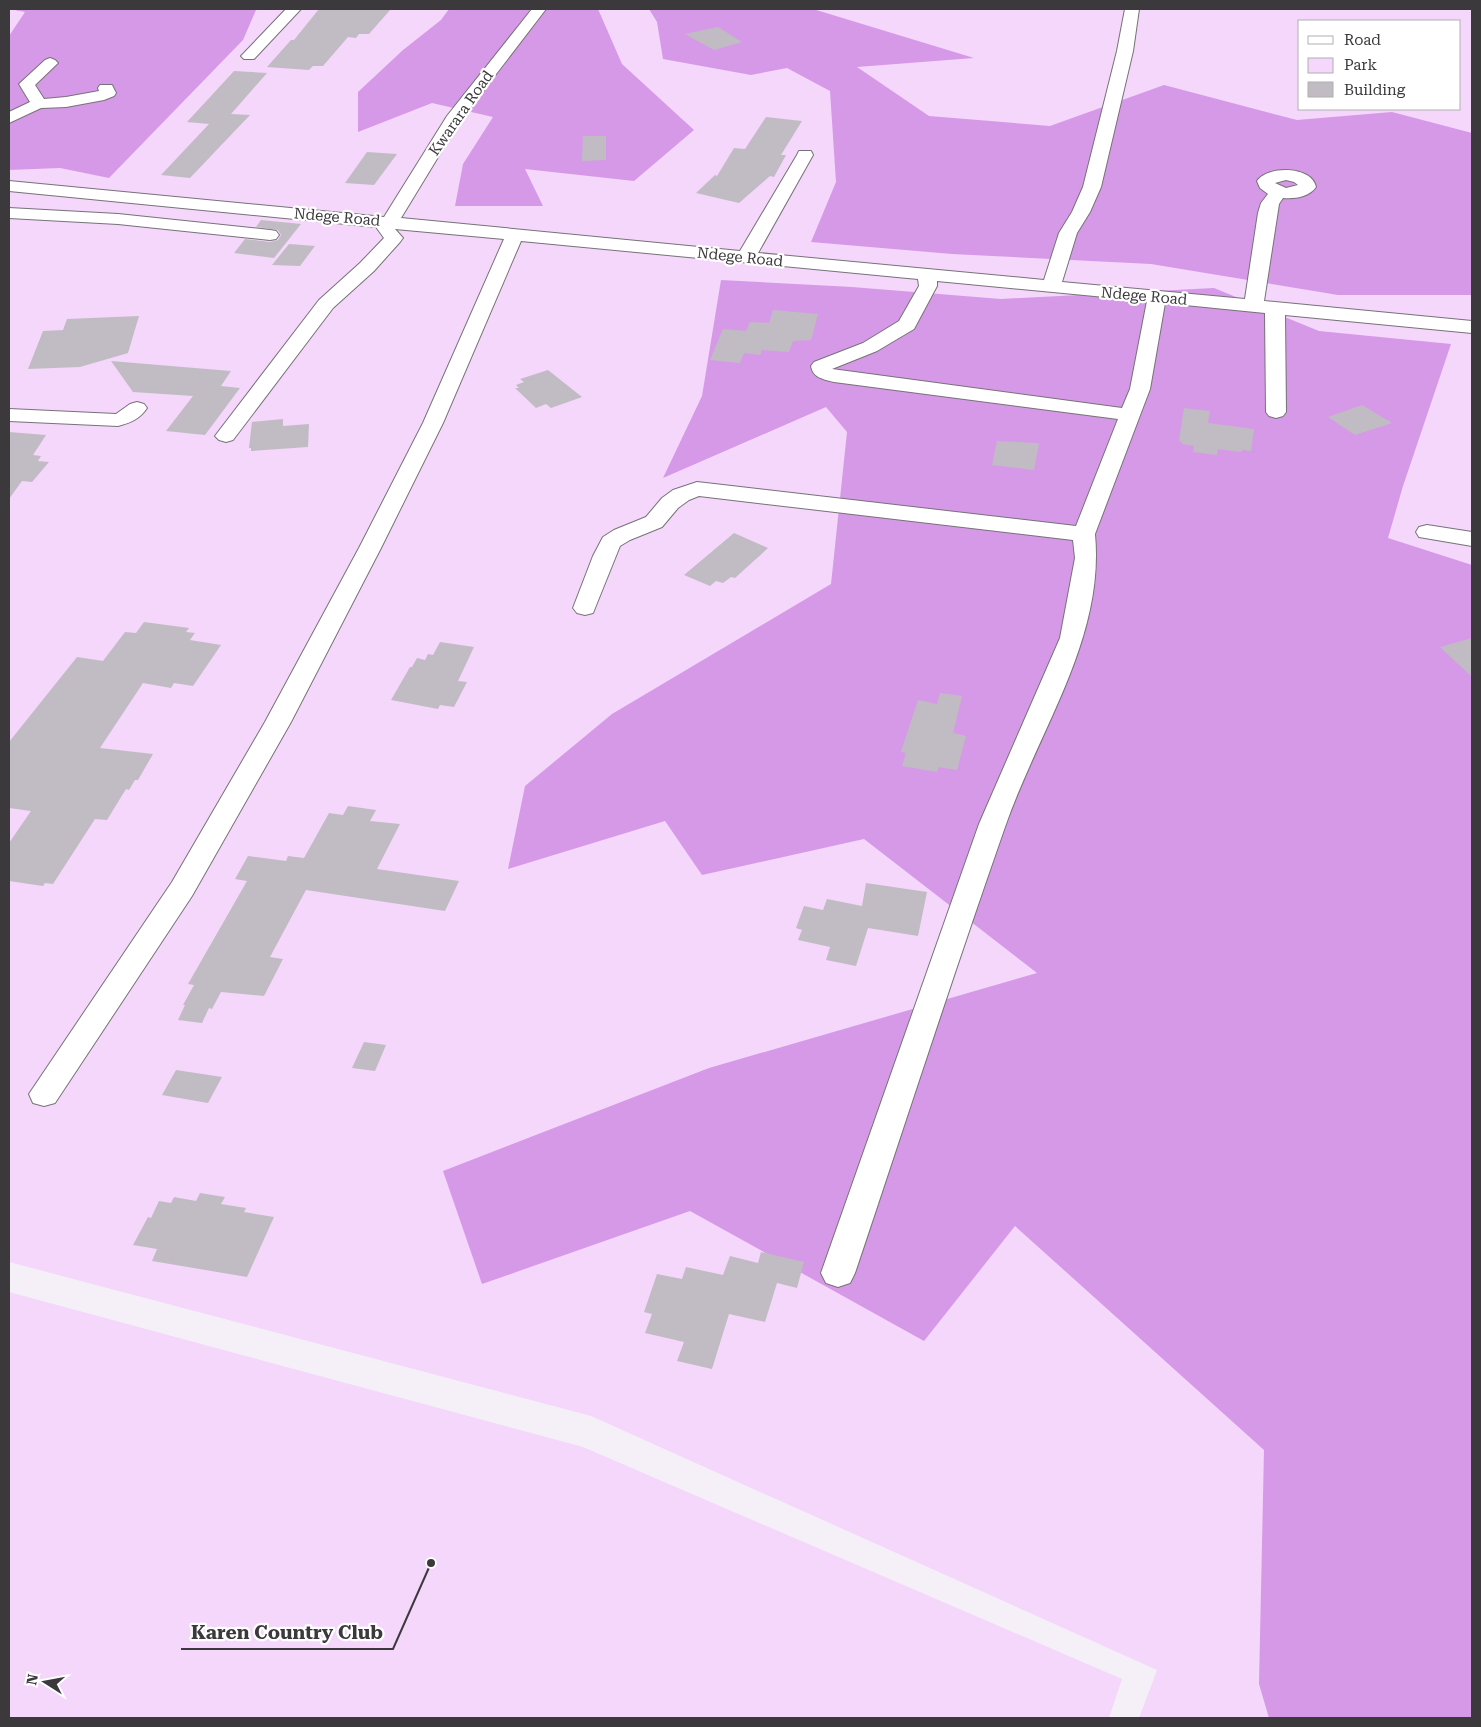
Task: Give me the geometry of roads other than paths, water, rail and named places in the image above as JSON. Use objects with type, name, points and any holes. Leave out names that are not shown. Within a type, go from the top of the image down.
[{"type":"street","points":[[248,56],[294,9]]},
{"type":"street","name":"Kwarara Road","points":[[390,222],[453,119],[539,9]]},
{"type":"street","points":[[1052,287],[1058,258],[1068,233],[1081,212],[1092,187],[1125,51],[1132,9]]},
{"type":"street","points":[[36,104],[38,102],[28,88],[28,84],[50,63]]},
{"type":"street","points":[[9,118],[34,107],[36,104],[66,102],[104,95],[108,93],[106,88]]},
{"type":"street","points":[[746,257],[805,155]]},
{"type":"street","points":[[9,204],[17,187]]},
{"type":"street","name":"Ndege Road","points":[[17,187],[1472,327]]},
{"type":"street","points":[[1254,306],[1267,213],[1270,203],[1279,192]]},
{"type":"street","points":[[9,212],[118,219],[270,236]]},
{"type":"street","points":[[226,436],[326,304],[367,267],[394,238],[384,228],[390,222]]},
{"type":"street","points":[[44,1094],[182,889],[278,722],[370,548],[433,422],[514,234]]},
{"type":"street","points":[[927,275],[928,286],[907,325],[870,347],[821,366],[822,372],[834,376],[1131,415]]},
{"type":"street","points":[[838,1274],[992,824],[1072,638],[1086,558],[1084,534],[1140,389],[1157,297]]},
{"type":"street","points":[[1275,308],[1276,412]]},
{"type":"street","points":[[9,415],[118,420],[126,417],[137,408]]},
{"type":"street","points":[[585,608],[611,542],[622,535],[654,522],[670,503],[697,489],[1084,534]]},
{"type":"street","points":[[1427,532],[1472,539]]},
{"type":"place","name":"Karen Country Club","points":[[431,1563]]}]
